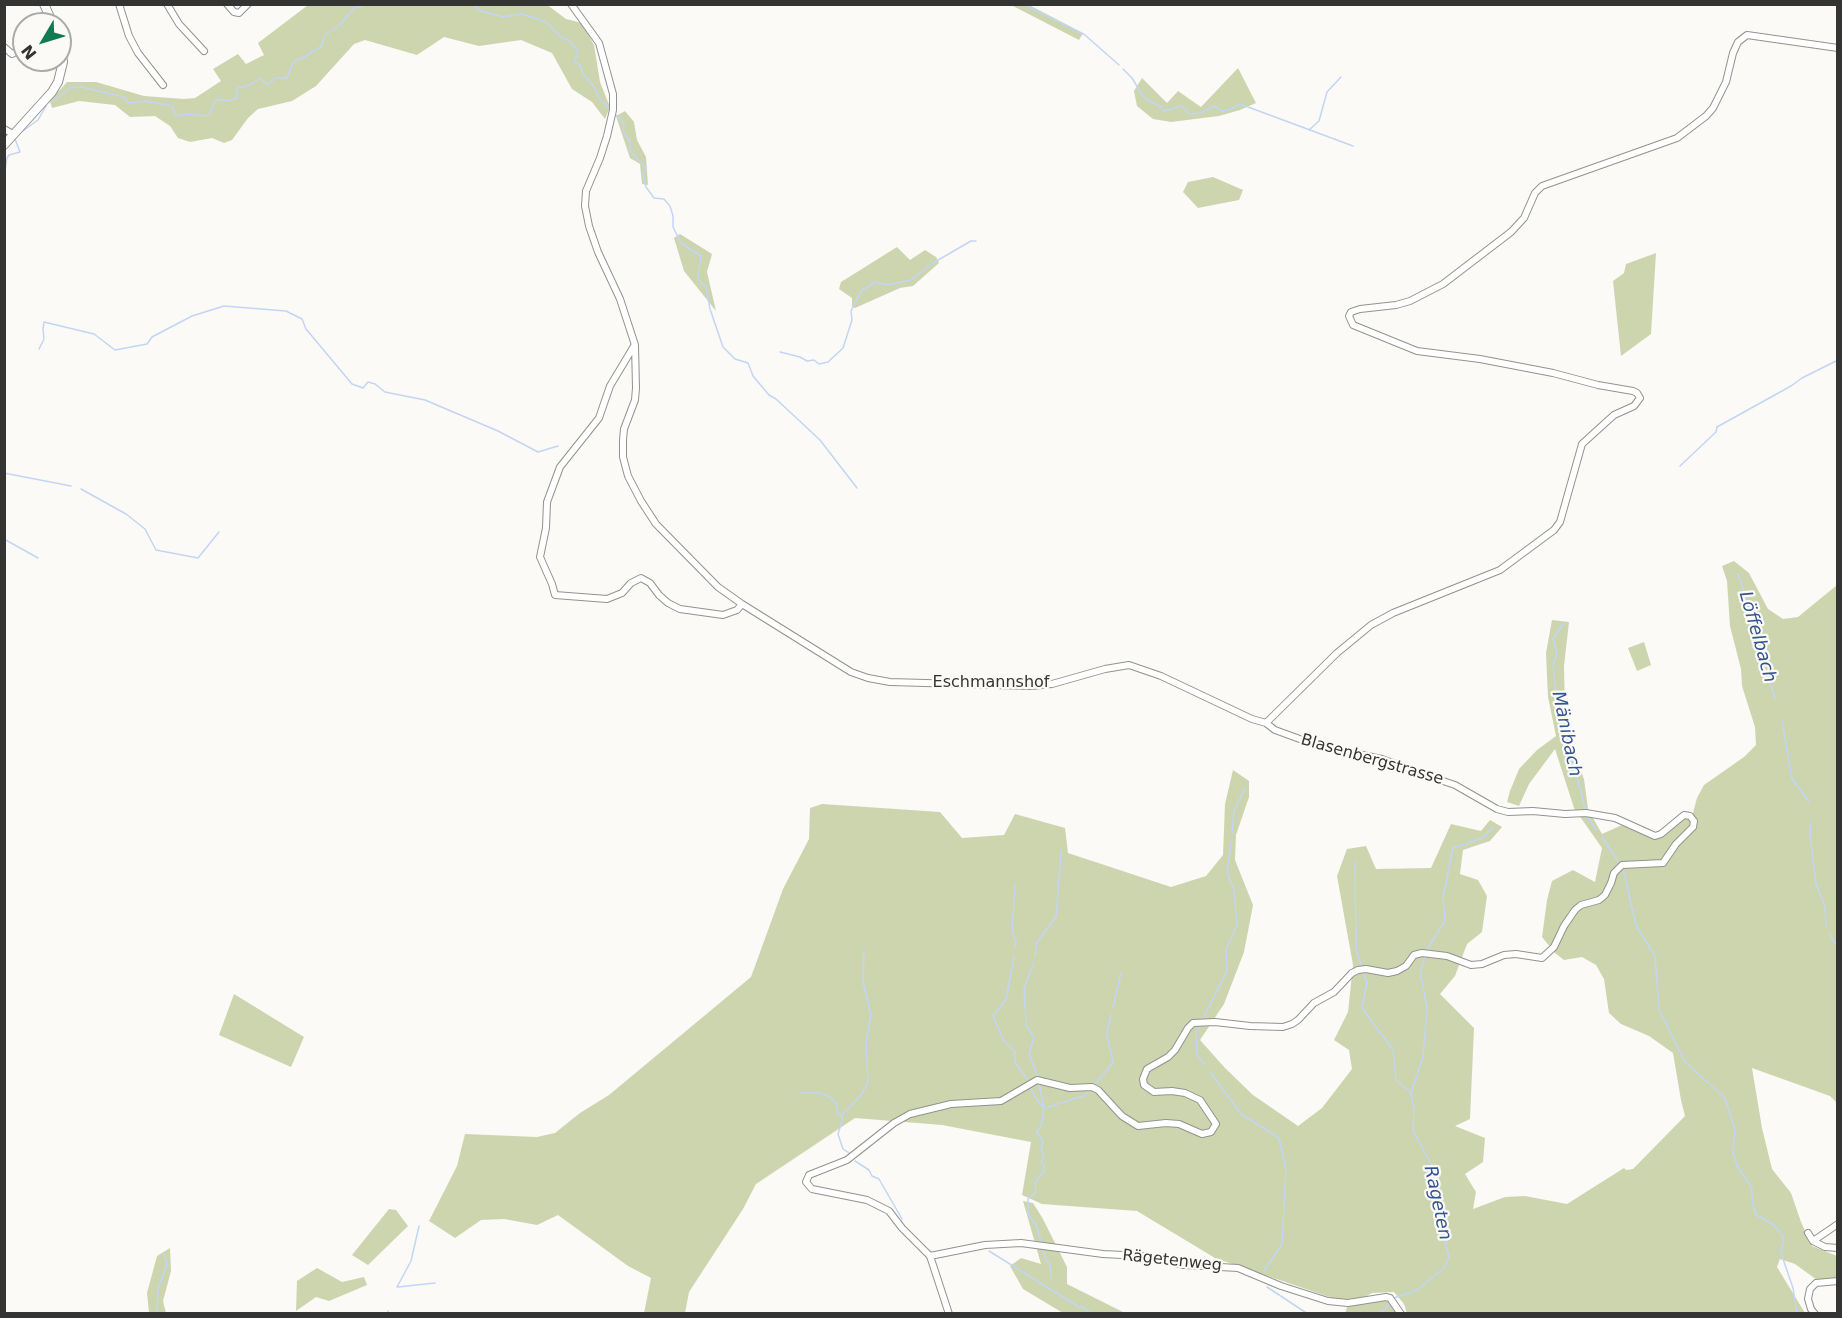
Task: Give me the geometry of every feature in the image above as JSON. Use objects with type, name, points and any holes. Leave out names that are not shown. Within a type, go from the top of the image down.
[{"type":"street","points":[[119,4],[129,36],[138,53],[163,85]]},
{"type":"street","points":[[167,4],[178,24],[204,51]]},
{"type":"street","points":[[227,4],[234,12],[239,13],[248,4]]},
{"type":"street","name":"Eschmannshof","points":[[571,4],[599,43],[613,94],[612,112],[600,158],[586,191],[585,206],[598,252],[620,299],[635,345],[635,400],[624,429],[623,457],[628,476],[656,524],[718,586],[742,604],[851,672],[868,678],[890,682],[1031,686],[1052,684],[1105,669],[1129,665],[1161,676],[1252,719],[1266,723]]},
{"type":"street","points":[[1266,723],[1337,653],[1371,625],[1393,613],[1500,570],[1554,530],[1560,522],[1582,444],[1614,415],[1634,406],[1640,398],[1633,390],[1598,385],[1553,373],[1480,359],[1417,351],[1358,328],[1350,322],[1351,312],[1396,305],[1443,284],[1511,232],[1524,218],[1535,193],[1542,186],[1677,138],[1713,108],[1726,82],[1733,52],[1738,42],[1747,35],[1838,48]]},
{"type":"street","points":[[4,145],[45,100],[58,82],[60,72]]},
{"type":"street","points":[[4,129],[13,134]]},
{"type":"street","points":[[635,345],[610,386],[599,418],[560,467],[547,502],[546,528],[540,557],[555,595],[607,599],[622,593],[631,583],[641,578],[650,583],[668,603],[680,609],[723,615],[731,614],[742,604]]},
{"type":"street","name":"Blasenbergstrasse","points":[[949,1314],[930,1256],[902,1228],[890,1211],[867,1200],[812,1189],[806,1182],[807,1178],[812,1173],[847,1160],[894,1123],[910,1114],[951,1104],[1001,1101],[1038,1080],[1070,1088],[1092,1087],[1098,1090],[1122,1116],[1138,1126],[1179,1124],[1202,1134],[1211,1132],[1216,1124],[1200,1100],[1178,1092],[1154,1092],[1144,1085],[1143,1079],[1147,1069],[1168,1057],[1193,1023],[1215,1022],[1283,1027],[1298,1020],[1314,1003],[1334,992],[1358,969],[1388,973],[1397,971],[1406,966],[1414,955],[1422,953],[1447,956],[1471,965],[1482,964],[1504,955],[1516,954],[1542,958],[1554,948],[1564,926],[1575,910],[1605,895],[1614,873],[1622,865],[1663,863],[1676,844],[1693,827],[1694,821],[1690,816],[1684,815],[1661,834],[1655,836],[1615,818],[1586,813],[1508,812],[1497,809],[1455,785],[1382,759],[1319,746],[1275,730],[1266,723]]},
{"type":"street","points":[[1813,1241],[1838,1224]]},
{"type":"street","points":[[1808,1233],[1813,1241],[1825,1247],[1838,1248]]},
{"type":"street","name":"Rägetenweg","points":[[930,1256],[985,1245],[1036,1244],[1103,1254],[1142,1256],[1184,1265],[1238,1268],[1281,1286],[1306,1292],[1328,1301],[1348,1303],[1379,1297],[1392,1301],[1401,1314]]},
{"type":"street","points":[[1815,1314],[1808,1299],[1813,1286],[1821,1282],[1838,1281]]},
{"type":"green space","points":[[546,4],[566,19],[582,23],[594,45],[600,82],[610,107],[605,119],[592,102],[572,89],[552,53],[521,40],[479,46],[444,37],[417,55],[365,40],[354,44],[316,86],[292,101],[258,109],[248,118],[232,140],[224,143],[212,138],[190,142],[178,138],[170,126],[155,116],[130,117],[115,105],[79,101],[52,108],[50,101],[67,82],[96,82],[144,96],[195,98],[221,81],[213,69],[238,54],[246,64],[264,55],[258,43],[308,5]]},
{"type":"green space","points":[[1011,5],[1029,5],[1083,33],[1079,40]]},
{"type":"green space","points":[[1238,68],[1256,103],[1240,110],[1219,116],[1171,122],[1153,119],[1137,106],[1134,91],[1142,78],[1167,103],[1178,91],[1201,107]]},
{"type":"green space","points":[[625,111],[634,122],[637,140],[646,157],[648,185],[642,184],[640,164],[630,158],[616,116]]},
{"type":"green space","points":[[1213,177],[1243,190],[1239,200],[1198,208],[1183,192],[1188,182]]},
{"type":"green space","points":[[680,234],[712,254],[707,272],[716,311],[684,271],[674,238]]},
{"type":"green space","points":[[897,247],[910,260],[925,250],[936,257],[939,263],[913,286],[900,288],[855,308],[852,307],[852,298],[839,289],[841,282]]},
{"type":"green space","points":[[1656,253],[1651,334],[1621,356],[1613,281],[1624,273],[1626,264]]},
{"type":"green space","points":[[1734,561],[1749,573],[1768,609],[1783,619],[1798,617],[1837,585],[1837,1103],[1830,1096],[1752,1068],[1762,1128],[1772,1169],[1791,1193],[1812,1246],[1837,1256],[1837,1282],[1817,1280],[1795,1264],[1780,1259],[1777,1267],[1805,1313],[1407,1314],[1404,1304],[1394,1292],[1372,1293],[1361,1299],[1341,1301],[1215,1258],[1137,1211],[1042,1204],[1022,1195],[1031,1142],[942,1125],[855,1118],[756,1184],[743,1209],[689,1292],[685,1313],[644,1313],[651,1278],[628,1266],[558,1215],[537,1225],[504,1219],[481,1220],[455,1238],[429,1221],[457,1166],[465,1134],[537,1137],[555,1133],[580,1113],[609,1095],[751,977],[783,889],[809,839],[810,808],[822,804],[940,812],[962,838],[1004,835],[1015,814],[1065,828],[1068,853],[1171,887],[1206,876],[1223,855],[1225,804],[1233,770],[1249,781],[1249,797],[1236,835],[1235,860],[1253,905],[1244,952],[1224,1004],[1200,1040],[1253,1095],[1298,1126],[1322,1108],[1352,1069],[1349,1050],[1334,1040],[1348,1012],[1353,965],[1337,876],[1347,849],[1366,846],[1376,869],[1431,868],[1451,824],[1481,831],[1490,820],[1502,827],[1490,841],[1463,850],[1460,874],[1478,880],[1487,896],[1482,932],[1467,944],[1455,976],[1440,994],[1474,1028],[1470,1119],[1455,1126],[1485,1138],[1483,1162],[1465,1174],[1476,1192],[1473,1209],[1505,1197],[1525,1196],[1567,1204],[1624,1168],[1633,1169],[1685,1116],[1673,1053],[1649,1036],[1621,1024],[1609,1013],[1604,979],[1596,965],[1582,957],[1564,960],[1542,937],[1552,881],[1573,870],[1595,882],[1602,848],[1574,808],[1555,749],[1529,784],[1519,806],[1507,802],[1519,769],[1537,750],[1556,736],[1548,697],[1546,653],[1552,620],[1569,622],[1564,666],[1565,712],[1573,753],[1584,779],[1588,809],[1602,834],[1622,825],[1628,825],[1655,839],[1679,821],[1686,818],[1691,820],[1690,827],[1663,859],[1657,863],[1636,861],[1636,866],[1662,866],[1696,823],[1693,813],[1704,785],[1744,757],[1756,745],[1755,727],[1742,686],[1741,669],[1730,626],[1727,581],[1722,566]]},
{"type":"green space","points":[[1644,642],[1651,665],[1637,671],[1628,648]]},
{"type":"green space","points":[[234,994],[304,1037],[291,1067],[219,1035]]},
{"type":"green space","points":[[1023,1201],[1033,1203],[1043,1219],[1067,1267],[1067,1284],[1125,1313],[1063,1313],[1023,1289],[1010,1266],[1021,1258],[1041,1264]]},
{"type":"green space","points":[[389,1209],[396,1210],[408,1226],[368,1265],[352,1255]]},
{"type":"green space","points":[[170,1248],[171,1271],[163,1301],[166,1313],[149,1313],[147,1293],[157,1256]]},
{"type":"green space","points":[[317,1268],[342,1282],[364,1277],[367,1285],[329,1301],[316,1297],[296,1311],[297,1281]]},
{"type":"green space","points":[[1387,1299],[1398,1314],[1345,1314],[1348,1304]]},
{"type":"waterway","points":[[51,103],[70,88],[81,87],[124,97],[129,103],[145,101],[172,106],[176,116],[187,114],[207,116],[218,99],[228,101],[237,98],[237,88],[248,86],[260,78],[267,85],[276,78],[287,78],[297,59],[301,59],[322,46],[324,36],[341,24],[355,7],[366,4]]},
{"type":"waterway","points":[[473,4],[478,10],[503,17],[522,14],[546,22],[562,38],[568,39],[578,51],[574,62],[580,65],[583,74],[595,88],[599,99],[611,110]]},
{"type":"waterway","points":[[1023,4],[1085,35],[1119,65]]},
{"type":"waterway","points":[[1123,69],[1132,78],[1144,98],[1164,111],[1181,106],[1190,114],[1200,113],[1214,106],[1222,111],[1240,104],[1353,146]]},
{"type":"waterway","points":[[1309,130],[1319,121],[1327,92],[1341,77]]},
{"type":"waterway","points":[[20,133],[38,120],[46,106]]},
{"type":"waterway","points":[[615,114],[624,123],[623,131],[630,141],[630,151],[646,168],[643,174],[646,187],[654,198],[664,199],[670,206],[673,227],[681,243],[701,256],[698,279],[706,287],[710,309],[723,347],[735,359],[748,363],[753,376],[769,395],[820,440],[857,488]]},
{"type":"waterway","points":[[4,177],[7,158],[9,155],[20,152],[15,139]]},
{"type":"waterway","points":[[780,352],[807,361],[814,360],[819,364],[828,362],[843,348],[852,320],[851,311],[861,291],[875,282],[888,285],[911,280],[933,263],[971,241],[976,241]]},
{"type":"waterway","points":[[39,349],[44,339],[44,322],[94,334],[115,350],[147,344],[152,337],[192,316],[224,306],[286,311],[302,319],[306,329],[352,384],[363,388],[368,382],[375,384],[385,392],[425,400],[498,431],[538,452],[558,446]]},
{"type":"waterway","points":[[1680,466],[1716,432],[1717,427],[1838,360]]},
{"type":"waterway","points":[[4,473],[71,486]]},
{"type":"waterway","points":[[81,489],[126,514],[145,529],[156,550],[198,558],[219,532]]},
{"type":"waterway","points":[[4,539],[38,558]]},
{"type":"waterway","name":"Löffelbach","points":[[1738,574],[1755,625],[1756,648],[1776,700]]},
{"type":"waterway","name":"Mänibach","points":[[1563,624],[1553,639],[1557,653],[1553,665],[1557,703],[1568,723],[1563,736],[1585,809]]},
{"type":"waterway","name":"Löffelbach","points":[[1782,721],[1792,779],[1809,802]]},
{"type":"waterway","points":[[1232,834],[1234,811],[1245,788]]},
{"type":"waterway","name":"Mänibach","points":[[1588,818],[1597,830]]},
{"type":"waterway","name":"Löffelbach","points":[[1811,823],[1816,884],[1825,906],[1826,927]]},
{"type":"waterway","points":[[1427,949],[1445,921],[1443,898],[1453,848],[1483,838],[1493,827]]},
{"type":"waterway","name":"Mänibach","points":[[1602,837],[1618,861]]},
{"type":"waterway","points":[[1204,1017],[1227,971],[1226,950],[1237,925],[1234,890],[1227,872],[1231,842]]},
{"type":"waterway","points":[[1035,955],[1037,942],[1056,917],[1061,851]]},
{"type":"waterway","points":[[1355,862],[1356,949],[1361,965]]},
{"type":"waterway","name":"Mänibach","points":[[1624,872],[1636,926],[1655,956],[1659,1009],[1685,1062],[1725,1098],[1735,1130],[1733,1152],[1737,1166],[1752,1188],[1752,1201],[1756,1215],[1773,1224],[1784,1238],[1781,1253],[1793,1288],[1797,1314]]},
{"type":"waterway","points":[[1015,886],[1012,931],[1016,942],[1015,947]]},
{"type":"waterway","name":"Löffelbach","points":[[1829,934],[1838,947]]},
{"type":"waterway","points":[[849,1153],[843,1149],[838,1134],[842,1115],[861,1095],[868,1082],[866,1043],[871,1015],[863,982],[864,950]]},
{"type":"waterway","points":[[1014,956],[1006,1000],[993,1016],[1004,1041],[1015,1052],[1015,1062],[1028,1080]]},
{"type":"waterway","name":"Rageten","points":[[1394,1298],[1417,1290],[1445,1267],[1449,1257],[1434,1198],[1432,1165],[1413,1131],[1414,1110],[1411,1093],[1423,1057],[1427,1007],[1420,973],[1425,958]]},
{"type":"waterway","points":[[1033,964],[1024,989],[1026,1025],[1034,1037],[1029,1054],[1037,1075]]},
{"type":"waterway","points":[[1113,1007],[1121,973]]},
{"type":"waterway","points":[[1364,974],[1367,983],[1362,1008],[1393,1050],[1396,1080],[1411,1092]]},
{"type":"waterway","points":[[1095,1084],[1113,1063],[1107,1034],[1111,1015]]},
{"type":"waterway","points":[[1200,1026],[1196,1033],[1197,1054],[1205,1065]]},
{"type":"waterway","points":[[1210,1072],[1241,1114],[1279,1138],[1286,1170],[1282,1244],[1264,1271]]},
{"type":"waterway","points":[[1039,1084],[1044,1108],[1042,1123],[1037,1132],[1043,1142],[1041,1149],[1044,1155],[1041,1162],[1044,1165],[1044,1171],[1035,1183],[1036,1192],[1028,1199],[1028,1215],[1036,1225],[1041,1242]]},
{"type":"waterway","points":[[1031,1088],[1043,1107]]},
{"type":"waterway","points":[[1045,1108],[1086,1095],[1089,1091]]},
{"type":"waterway","points":[[800,1093],[819,1093],[830,1097],[837,1105],[837,1113],[842,1115]]},
{"type":"waterway","points":[[855,1161],[879,1179],[902,1219]]},
{"type":"waterway","points":[[397,1287],[411,1261],[419,1226]]},
{"type":"waterway","points":[[1043,1250],[1050,1265],[1052,1280]]},
{"type":"waterway","points":[[989,1251],[1079,1307],[1085,1308],[1091,1314]]},
{"type":"waterway","points":[[157,1314],[158,1289],[167,1264],[164,1254]]},
{"type":"waterway","points":[[398,1287],[435,1283]]},
{"type":"waterway","points":[[1267,1287],[1308,1314]]},
{"type":"waterway","name":"Rageten","points":[[1375,1314],[1383,1311],[1391,1302]]}]
